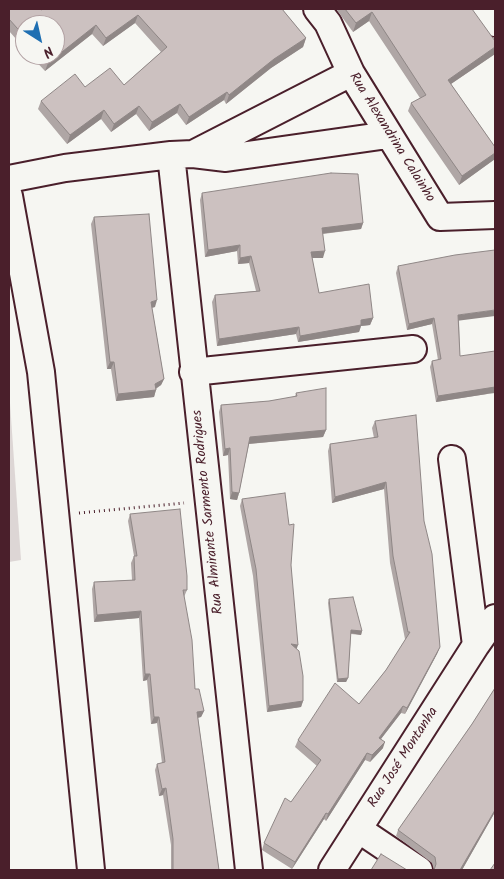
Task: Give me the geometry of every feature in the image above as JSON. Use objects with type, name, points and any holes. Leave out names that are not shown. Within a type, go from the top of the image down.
[{"type":"main road","points":[[486,9],[495,22]]},
{"type":"street","name":"Rua Alexandrina Calainho","points":[[317,9],[328,23],[351,73],[440,218],[495,215]]},
{"type":"street","points":[[182,154],[351,73]]},
{"type":"street","points":[[9,179],[65,168],[182,154],[226,158],[388,135]]},
{"type":"street","name":"Rua Almirante Sarmento Rodrigues","points":[[182,154],[193,372],[249,870]]},
{"type":"street","points":[[9,196],[41,372],[91,870]]},
{"type":"street","points":[[193,372],[413,349]]},
{"type":"street","points":[[452,460],[476,645]]},
{"type":"street","name":"Rua José Montanha","points":[[332,870],[495,618]]},
{"type":"street","points":[[358,830],[419,870]]},
{"type":"path","points":[[55,515],[208,501]]},
{"type":"shaded area","points":[[9,389],[21,560],[9,562]]},
{"type":"building","points":[[9,9],[282,9],[306,38],[274,59],[229,95],[227,92],[189,117],[180,104],[152,122],[139,106],[114,124],[104,110],[70,135],[41,101],[75,74],[85,87],[110,68],[124,85],[167,47],[138,15],[106,38],[96,25],[65,50],[65,15],[15,15],[15,26],[9,19]]},
{"type":"building","points":[[345,9],[472,9],[495,41],[495,47],[448,80],[495,147],[495,153],[462,176],[411,103],[426,95],[372,12],[356,23]]},
{"type":"building","points":[[331,173],[358,174],[363,223],[322,228],[325,251],[311,252],[319,293],[369,284],[373,318],[361,320],[361,325],[300,336],[299,327],[219,339],[215,295],[260,291],[251,256],[240,258],[240,245],[208,250],[202,193]]},
{"type":"building","points":[[149,214],[157,300],[151,302],[164,379],[155,384],[156,390],[118,394],[114,362],[110,362],[94,217]]},
{"type":"building","points":[[495,250],[495,310],[458,315],[460,356],[495,351],[495,387],[438,396],[432,361],[441,359],[434,318],[409,324],[398,266],[455,255]]},
{"type":"building","points":[[326,388],[326,430],[250,437],[239,493],[232,492],[230,448],[225,449],[221,405],[269,401],[297,396],[296,393]]},
{"type":"building","points":[[416,415],[424,521],[432,554],[440,647],[407,708],[403,706],[379,738],[385,742],[372,755],[367,753],[295,862],[264,843],[285,798],[291,802],[321,760],[298,740],[335,683],[359,704],[386,670],[410,632],[408,632],[393,556],[386,482],[335,497],[330,444],[378,437],[375,421]]},
{"type":"building","points":[[285,493],[289,525],[294,524],[291,565],[298,645],[291,644],[299,651],[303,676],[303,701],[269,706],[256,569],[242,499]]},
{"type":"building","points":[[180,509],[187,576],[187,590],[183,590],[192,640],[195,689],[199,689],[204,711],[197,712],[219,870],[173,870],[173,839],[166,788],[162,789],[157,764],[165,762],[159,717],[154,717],[150,674],[145,674],[141,611],[97,615],[94,582],[135,580],[134,556],[137,556],[130,514]]},
{"type":"building","points":[[353,597],[362,631],[351,630],[348,678],[338,679],[329,599]]},
{"type":"building","points":[[495,688],[495,810],[460,870],[434,870],[436,864],[435,857],[398,830]]},
{"type":"building","points":[[381,854],[407,870],[371,870]]},
{"type":"building","points":[[495,863],[495,870],[490,870]]}]
